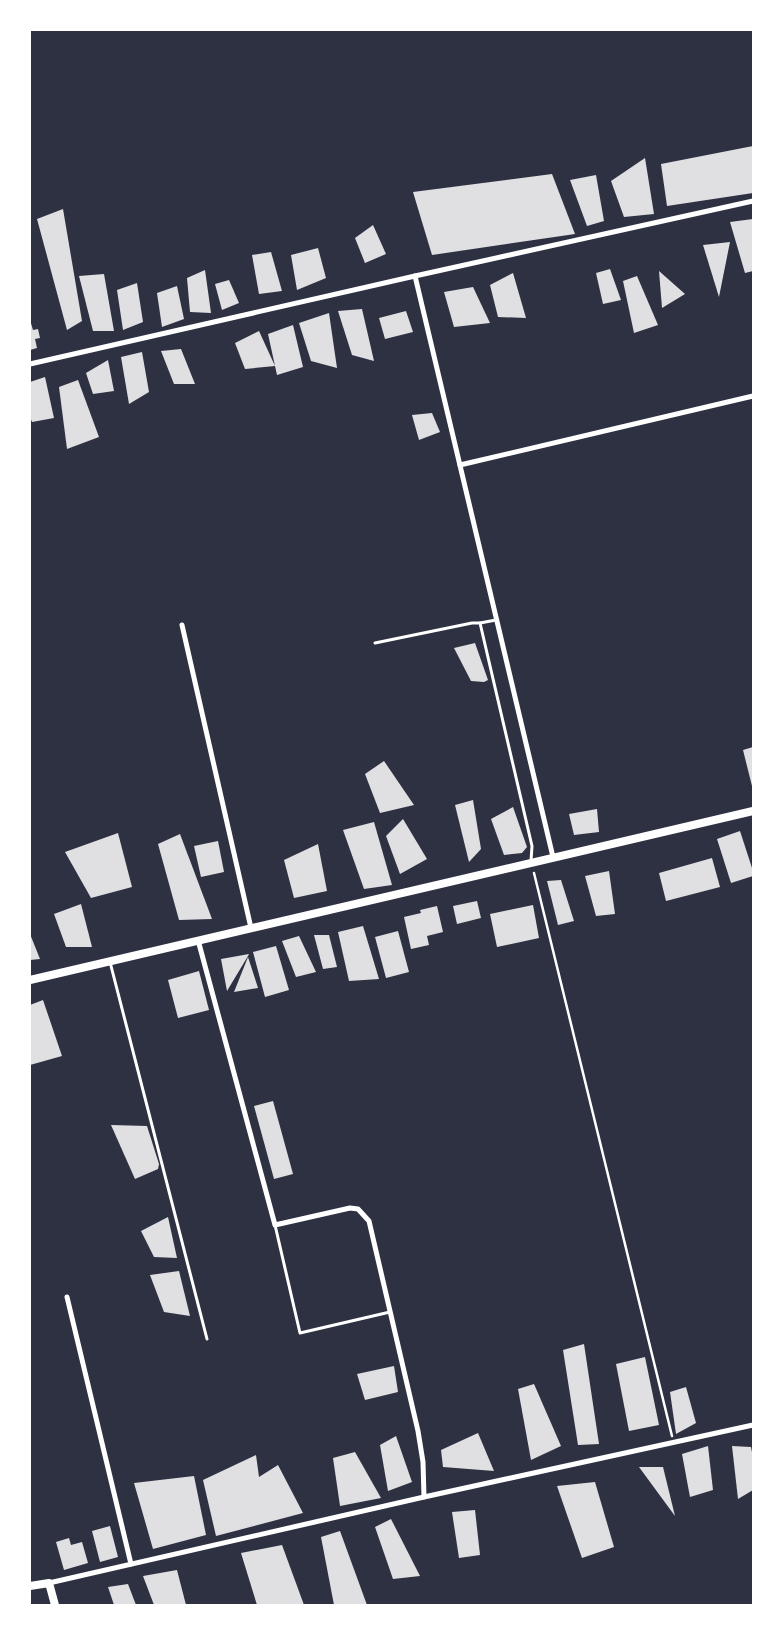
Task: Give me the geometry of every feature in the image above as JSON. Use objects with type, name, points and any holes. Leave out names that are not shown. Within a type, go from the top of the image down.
[{"type":"street","points":[[30,364],[753,201]]},
{"type":"street","points":[[415,276],[553,856]]},
{"type":"street","points":[[460,465],[753,396]]},
{"type":"street","points":[[182,625],[251,928]]},
{"type":"street","points":[[30,980],[553,856],[753,811]]},
{"type":"street","points":[[198,940],[275,1224],[350,1208],[358,1210],[369,1221],[418,1431],[423,1462],[424,1497]]},
{"type":"street","points":[[67,1297],[131,1564]]},
{"type":"street","points":[[30,1586],[753,1425]]},
{"type":"street","points":[[49,1583],[55,1605]]},
{"type":"lane","points":[[375,643],[472,623],[496,620]]},
{"type":"lane","points":[[480,623],[532,846],[531,862]]},
{"type":"lane","points":[[109,961],[207,1339]]},
{"type":"lane","points":[[275,1224],[300,1333],[390,1312]]},
{"type":"path","points":[[531,862],[673,1443]]},
{"type":"building","points":[[753,146],[753,193],[667,206],[661,164]]},
{"type":"building","points":[[645,158],[654,214],[624,217],[611,181]]},
{"type":"building","points":[[552,174],[575,234],[432,255],[413,192]]},
{"type":"building","points":[[596,175],[604,221],[587,226],[570,180]]},
{"type":"building","points":[[63,209],[82,321],[67,330],[37,219]]},
{"type":"building","points":[[753,219],[753,271],[745,273],[730,222]]},
{"type":"building","points":[[373,225],[386,254],[365,263],[355,238]]},
{"type":"building","points":[[730,242],[719,297],[703,245]]},
{"type":"building","points":[[318,248],[326,278],[297,290],[291,255]]},
{"type":"building","points":[[271,252],[282,291],[259,294],[252,255]]},
{"type":"building","points":[[610,269],[621,300],[603,304],[596,273]]},
{"type":"building","points":[[205,270],[211,313],[190,312],[187,278]]},
{"type":"building","points":[[659,271],[685,294],[662,308]]},
{"type":"building","points":[[513,273],[526,318],[498,317],[490,285]]},
{"type":"building","points":[[104,274],[114,331],[93,331],[79,276]]},
{"type":"building","points":[[637,276],[658,325],[634,333],[623,281]]},
{"type":"building","points":[[229,280],[239,303],[222,310],[215,284]]},
{"type":"building","points":[[137,283],[143,322],[123,330],[117,290]]},
{"type":"building","points":[[177,286],[184,319],[162,327],[157,293]]},
{"type":"building","points":[[473,287],[490,323],[454,327],[444,292]]},
{"type":"building","points":[[362,309],[374,361],[352,355],[338,311]]},
{"type":"building","points":[[406,311],[413,332],[385,339],[379,318]]},
{"type":"building","points":[[329,313],[337,368],[311,361],[299,323]]},
{"type":"building","points":[[30,320],[33,330],[38,329],[40,338],[35,339],[37,348],[30,350]]},
{"type":"building","points":[[293,325],[303,367],[277,375],[268,334]]},
{"type":"building","points":[[259,331],[275,366],[245,369],[235,343]]},
{"type":"building","points":[[181,349],[195,384],[174,384],[161,351]]},
{"type":"building","points":[[142,352],[149,392],[129,404],[121,357]]},
{"type":"building","points":[[108,360],[114,391],[93,394],[86,373]]},
{"type":"building","points":[[45,377],[54,418],[32,422],[30,417],[30,382]]},
{"type":"building","points":[[78,380],[99,437],[67,449],[59,387]]},
{"type":"building","points":[[432,413],[440,432],[419,440],[412,415]]},
{"type":"building","points":[[475,643],[488,680],[484,682],[471,681],[454,648]]},
{"type":"building","points":[[753,747],[753,785],[752,786],[743,750]]},
{"type":"building","points":[[384,761],[414,805],[380,813],[365,774]]},
{"type":"building","points":[[473,800],[481,849],[469,862],[455,805]]},
{"type":"building","points":[[513,807],[527,847],[522,853],[504,855],[491,819]]},
{"type":"building","points":[[597,809],[599,832],[574,835],[569,814]]},
{"type":"building","points":[[403,819],[427,859],[400,874],[386,836]]},
{"type":"building","points":[[374,822],[392,885],[364,889],[343,830]]},
{"type":"building","points":[[740,831],[753,876],[731,883],[717,839]]},
{"type":"building","points":[[118,833],[132,887],[91,898],[65,852]]},
{"type":"building","points":[[180,834],[212,919],[179,920],[158,844]]},
{"type":"building","points":[[218,841],[224,872],[201,877],[194,846]]},
{"type":"building","points":[[318,844],[327,891],[294,898],[284,860]]},
{"type":"building","points":[[712,858],[720,887],[666,901],[659,873]]},
{"type":"building","points":[[609,871],[615,914],[596,916],[585,876]]},
{"type":"building","points":[[561,880],[574,921],[558,925],[547,881]]},
{"type":"building","points":[[477,901],[481,918],[457,924],[453,906]]},
{"type":"building","points":[[81,904],[92,947],[66,947],[54,914]]},
{"type":"building","points":[[533,905],[539,938],[497,947],[490,914]]},
{"type":"building","points":[[437,906],[443,932],[427,936],[429,945],[411,949],[404,917],[421,913],[420,910]]},
{"type":"building","points":[[363,926],[379,979],[349,981],[338,932]]},
{"type":"building","points":[[398,931],[409,972],[386,978],[375,937]]},
{"type":"building","points":[[30,934],[40,959],[30,960]]},
{"type":"building","points":[[314,935],[329,935],[337,967],[323,969]]},
{"type":"building","points":[[299,936],[316,972],[296,977],[282,941]]},
{"type":"building","points":[[276,946],[289,990],[265,997],[253,952]]},
{"type":"building","points":[[249,954],[248,956],[227,991],[221,959]]},
{"type":"building","points":[[248,957],[258,988],[234,992]]},
{"type":"building","points":[[199,971],[209,1010],[178,1018],[168,980]]},
{"type":"building","points":[[43,1000],[62,1056],[30,1065],[30,1005]]},
{"type":"building","points":[[273,1101],[293,1174],[274,1179],[254,1106]]},
{"type":"building","points":[[111,1125],[147,1126],[159,1164],[158,1169],[135,1179]]},
{"type":"building","points":[[168,1217],[177,1258],[154,1257],[141,1231]]},
{"type":"building","points":[[179,1271],[190,1316],[164,1312],[150,1275]]},
{"type":"building","points":[[584,1344],[599,1444],[578,1445],[563,1350]]},
{"type":"building","points":[[645,1357],[659,1425],[629,1431],[616,1364]]},
{"type":"building","points":[[394,1366],[398,1392],[365,1400],[357,1374]]},
{"type":"building","points":[[534,1384],[561,1446],[531,1460],[518,1389]]},
{"type":"building","points":[[686,1387],[696,1423],[676,1434],[670,1392]]},
{"type":"building","points":[[478,1433],[494,1471],[443,1467],[441,1450]]},
{"type":"building","points":[[396,1436],[412,1482],[388,1491],[380,1445]]},
{"type":"building","points":[[708,1446],[713,1490],[690,1497],[682,1454]]},
{"type":"building","points":[[732,1446],[751,1447],[753,1458],[753,1490],[738,1499]]},
{"type":"building","points":[[355,1452],[381,1498],[340,1506],[333,1458]]},
{"type":"building","points":[[256,1455],[259,1477],[278,1465],[303,1513],[216,1536],[203,1480]]},
{"type":"building","points":[[639,1467],[663,1467],[675,1516]]},
{"type":"building","points":[[194,1476],[206,1535],[153,1549],[134,1483]]},
{"type":"building","points":[[595,1482],[614,1547],[582,1558],[557,1486]]},
{"type":"building","points":[[475,1510],[480,1555],[459,1558],[452,1512]]},
{"type":"building","points":[[391,1519],[420,1576],[393,1579],[375,1527]]},
{"type":"building","points":[[110,1526],[118,1557],[100,1562],[92,1531]]},
{"type":"building","points":[[340,1531],[367,1605],[334,1605],[321,1537]]},
{"type":"building","points":[[69,1538],[71,1545],[82,1542],[88,1563],[64,1570],[56,1542]]},
{"type":"building","points":[[282,1545],[304,1605],[257,1605],[241,1553]]},
{"type":"building","points":[[177,1570],[186,1605],[154,1605],[143,1576]]},
{"type":"building","points":[[128,1584],[136,1605],[114,1605],[108,1587]]}]
